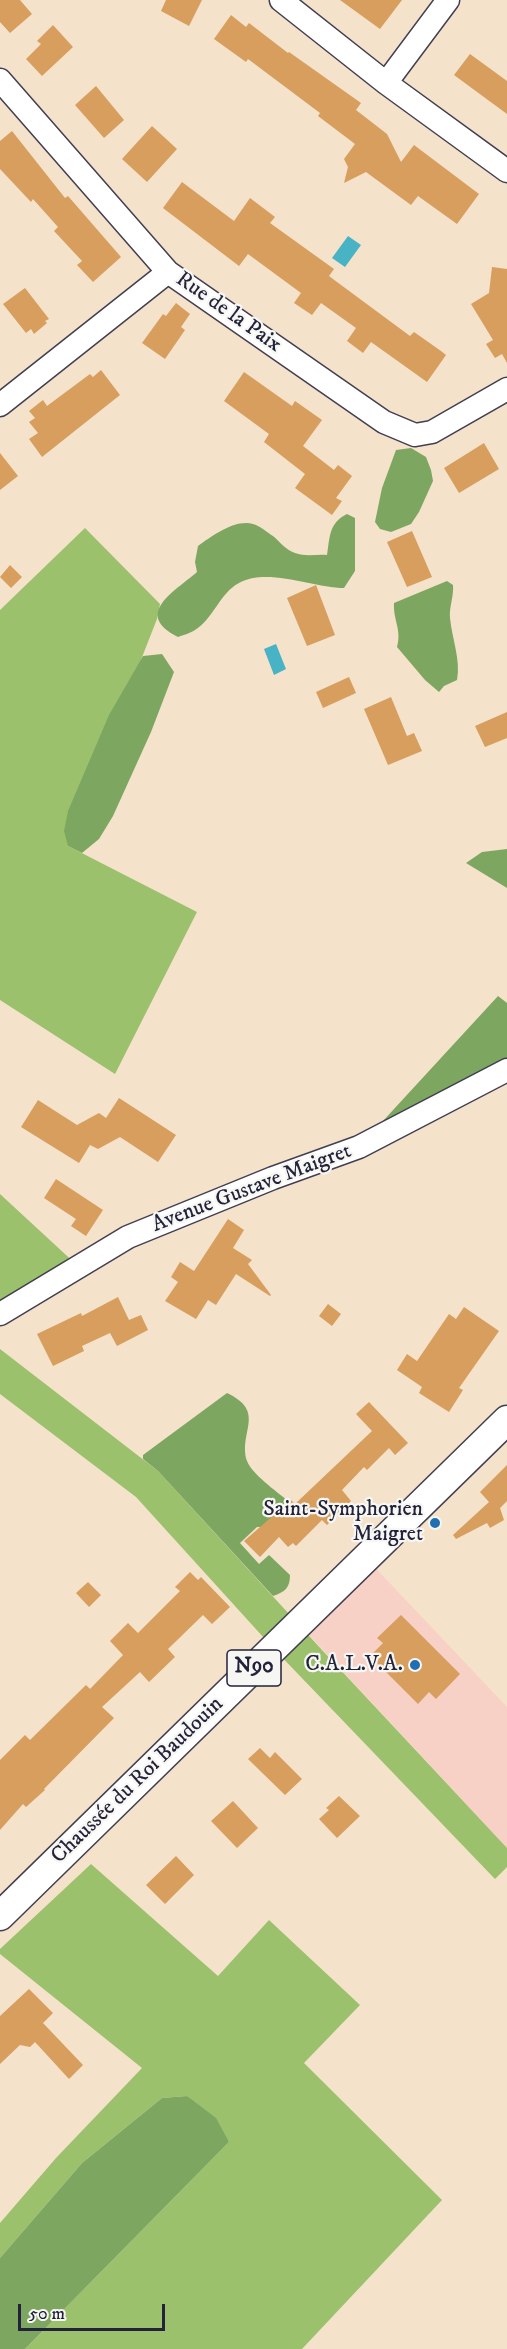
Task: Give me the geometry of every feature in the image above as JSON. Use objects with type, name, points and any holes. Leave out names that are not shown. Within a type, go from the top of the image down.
[{"type":"main road","name":"Chaussée du Roi Baudouin","points":[[0,1916],[507,1420]]},
{"type":"street","points":[[281,0],[386,83],[507,171]]},
{"type":"street","points":[[386,83],[448,0]]},
{"type":"street","name":"Rue de la Paix","points":[[0,80],[168,272],[384,422],[415,435],[432,432],[507,389]]},
{"type":"street","points":[[0,405],[168,272]]},
{"type":"street","name":"Avenue Gustave Maigret","points":[[0,1314],[128,1237],[263,1182],[359,1147],[507,1070]]},
{"type":"shaded area","points":[[366,1558],[507,1707],[507,1848],[299,1624]]},
{"type":"green space","points":[[411,448],[426,457],[433,481],[411,524],[391,532],[380,529],[375,522],[382,488],[396,450]]},
{"type":"green space","points":[[347,514],[355,518],[355,571],[344,588],[277,578],[250,579],[232,587],[207,619],[191,632],[178,637],[165,628],[159,620],[158,612],[162,603],[197,572],[195,562],[198,546],[217,533],[239,524],[253,524],[295,553],[327,555],[334,526]]},
{"type":"green space","points":[[85,528],[160,604],[157,619],[68,846],[197,912],[115,1074],[0,1000],[0,610]]},
{"type":"green space","points":[[447,581],[453,585],[450,618],[458,672],[457,680],[444,686],[439,692],[425,680],[397,647],[398,635],[394,603]]},
{"type":"green space","points":[[162,654],[174,672],[151,732],[113,816],[99,839],[82,853],[68,846],[64,831],[68,811],[109,715],[143,656]]},
{"type":"green space","points":[[507,849],[507,888],[466,863],[482,852]]},
{"type":"green space","points":[[498,996],[507,1003],[507,1070],[359,1147]]},
{"type":"green space","points":[[0,1194],[79,1267],[0,1314]]},
{"type":"green space","points":[[0,1349],[158,1471],[507,1848],[507,1867],[495,1879],[274,1649],[136,1497],[0,1394]]},
{"type":"green space","points":[[227,1393],[239,1400],[249,1415],[245,1451],[247,1461],[265,1482],[287,1500],[266,1527],[257,1527],[240,1543],[259,1564],[269,1555],[290,1575],[286,1589],[273,1596],[158,1471],[143,1459],[143,1455]]},
{"type":"green space","points":[[91,1864],[218,1976],[269,1920],[360,2005],[304,2063],[442,2200],[302,2349],[25,2349],[229,2142],[187,2096],[162,2098],[82,2163],[0,2258],[0,2223],[56,2158],[142,2068],[0,1954],[0,1949]]},
{"type":"green space","points":[[187,2096],[216,2118],[229,2142],[25,2349],[0,2349],[0,2258],[82,2163],[162,2098]]},
{"type":"water","points":[[348,236],[361,245],[345,267],[332,258]]},
{"type":"water","points":[[276,644],[286,669],[274,675],[264,649]]},
{"type":"building","points":[[0,0],[20,0],[32,14],[10,33],[0,22]]},
{"type":"building","points":[[166,0],[202,0],[189,26],[161,11]]},
{"type":"building","points":[[340,0],[402,0],[380,29]]},
{"type":"building","points":[[231,15],[246,27],[249,23],[361,103],[356,110],[387,134],[401,162],[414,145],[479,194],[457,224],[418,196],[411,205],[366,172],[344,183],[348,167],[344,159],[355,144],[318,116],[320,113],[248,59],[246,62],[214,39]]},
{"type":"building","points":[[53,25],[73,47],[42,76],[26,59],[41,44],[37,41]]},
{"type":"building","points":[[470,54],[507,81],[507,114],[454,75]]},
{"type":"building","points":[[96,86],[124,120],[104,138],[75,105]]},
{"type":"building","points":[[152,126],[177,149],[147,182],[122,159]]},
{"type":"building","points":[[12,131],[65,198],[68,196],[121,257],[93,282],[77,265],[82,261],[54,231],[58,227],[33,199],[31,202],[0,169],[0,141]]},
{"type":"building","points":[[182,182],[234,221],[250,198],[275,217],[270,223],[334,269],[329,276],[410,336],[414,332],[446,355],[427,382],[371,342],[363,353],[347,341],[356,328],[321,303],[312,315],[294,303],[301,293],[248,254],[239,266],[163,208]]},
{"type":"building","points":[[492,267],[507,269],[507,363],[502,354],[495,358],[486,344],[493,340],[471,304],[489,293]]},
{"type":"building","points":[[25,288],[49,319],[34,334],[31,329],[26,333],[3,304]]},
{"type":"building","points":[[176,303],[190,314],[181,327],[185,330],[165,359],[142,343],[163,314],[166,316]]},
{"type":"building","points":[[101,370],[120,395],[42,457],[29,439],[38,433],[29,422],[35,418],[29,411],[43,400],[47,406],[90,374],[93,377]]},
{"type":"building","points":[[244,372],[292,406],[295,401],[322,420],[303,446],[334,470],[338,465],[352,476],[336,498],[342,501],[332,515],[295,488],[305,474],[264,442],[269,434],[224,401]]},
{"type":"building","points":[[484,443],[499,469],[459,493],[444,468]]},
{"type":"building","points":[[0,453],[18,476],[0,490]]},
{"type":"building","points":[[412,531],[432,577],[407,587],[387,542]]},
{"type":"building","points":[[10,565],[22,577],[11,588],[0,577]]},
{"type":"building","points":[[316,585],[335,635],[307,646],[287,598]]},
{"type":"building","points":[[349,677],[356,693],[323,708],[316,692]]},
{"type":"building","points":[[391,697],[407,736],[414,733],[422,751],[388,765],[364,709]]},
{"type":"building","points":[[507,712],[507,738],[485,747],[475,726]]},
{"type":"building","points":[[119,1098],[176,1135],[158,1162],[120,1137],[98,1149],[90,1145],[79,1163],[21,1127],[38,1100],[77,1125],[99,1113],[106,1118]]},
{"type":"building","points":[[56,1179],[103,1210],[86,1236],[71,1226],[76,1219],[44,1198]]},
{"type":"building","points":[[228,1219],[244,1230],[233,1248],[252,1260],[248,1264],[271,1295],[236,1274],[216,1305],[208,1300],[196,1319],[165,1301],[178,1282],[171,1277],[180,1262],[194,1271]]},
{"type":"building","points":[[118,1297],[129,1320],[141,1315],[148,1330],[117,1346],[110,1333],[82,1346],[84,1351],[53,1366],[37,1334],[81,1313],[82,1316]]},
{"type":"building","points":[[328,1304],[341,1314],[332,1326],[319,1316]]},
{"type":"building","points":[[464,1307],[499,1331],[459,1388],[463,1390],[449,1412],[419,1393],[422,1387],[397,1370],[407,1354],[417,1361],[449,1314],[456,1319]]},
{"type":"building","points":[[369,1402],[408,1443],[395,1455],[389,1448],[367,1470],[364,1467],[342,1490],[351,1501],[327,1525],[322,1520],[296,1546],[293,1543],[288,1547],[279,1537],[260,1557],[244,1541],[291,1500],[295,1504],[372,1431],[356,1414]]},
{"type":"building","points":[[507,1465],[507,1501],[500,1508],[504,1520],[490,1528],[487,1523],[456,1539],[453,1535],[489,1502],[480,1492]]},
{"type":"building","points":[[190,1572],[198,1580],[201,1577],[230,1607],[212,1624],[203,1615],[168,1649],[175,1657],[149,1682],[140,1672],[102,1707],[114,1718],[45,1790],[26,1807],[23,1804],[0,1830],[0,1760],[25,1735],[30,1740],[86,1685],[90,1689],[123,1655],[110,1641],[128,1623],[138,1633],[180,1591],[175,1587]]},
{"type":"building","points":[[88,1582],[101,1595],[89,1607],[76,1593]]},
{"type":"building","name":"C.A.L.V.A.","points":[[401,1615],[460,1674],[436,1699],[429,1692],[418,1704],[370,1656],[383,1643],[377,1638]]},
{"type":"building","points":[[260,1748],[270,1758],[275,1752],[302,1779],[285,1795],[248,1759]]},
{"type":"building","points":[[339,1796],[360,1816],[337,1838],[319,1819],[329,1810],[326,1808]]},
{"type":"building","points":[[233,1801],[258,1828],[237,1848],[211,1821]]},
{"type":"building","points":[[176,1856],[194,1875],[165,1904],[146,1885]]},
{"type":"building","points":[[29,1989],[53,2013],[43,2023],[83,2065],[69,2079],[35,2042],[30,2047],[20,2045],[0,2064],[0,2016]]},
{"type":"place","name":"Saint-Symphorien Maigret","points":[[435,1523]]},
{"type":"place","name":"C.A.L.V.A.","points":[[415,1665]]}]
